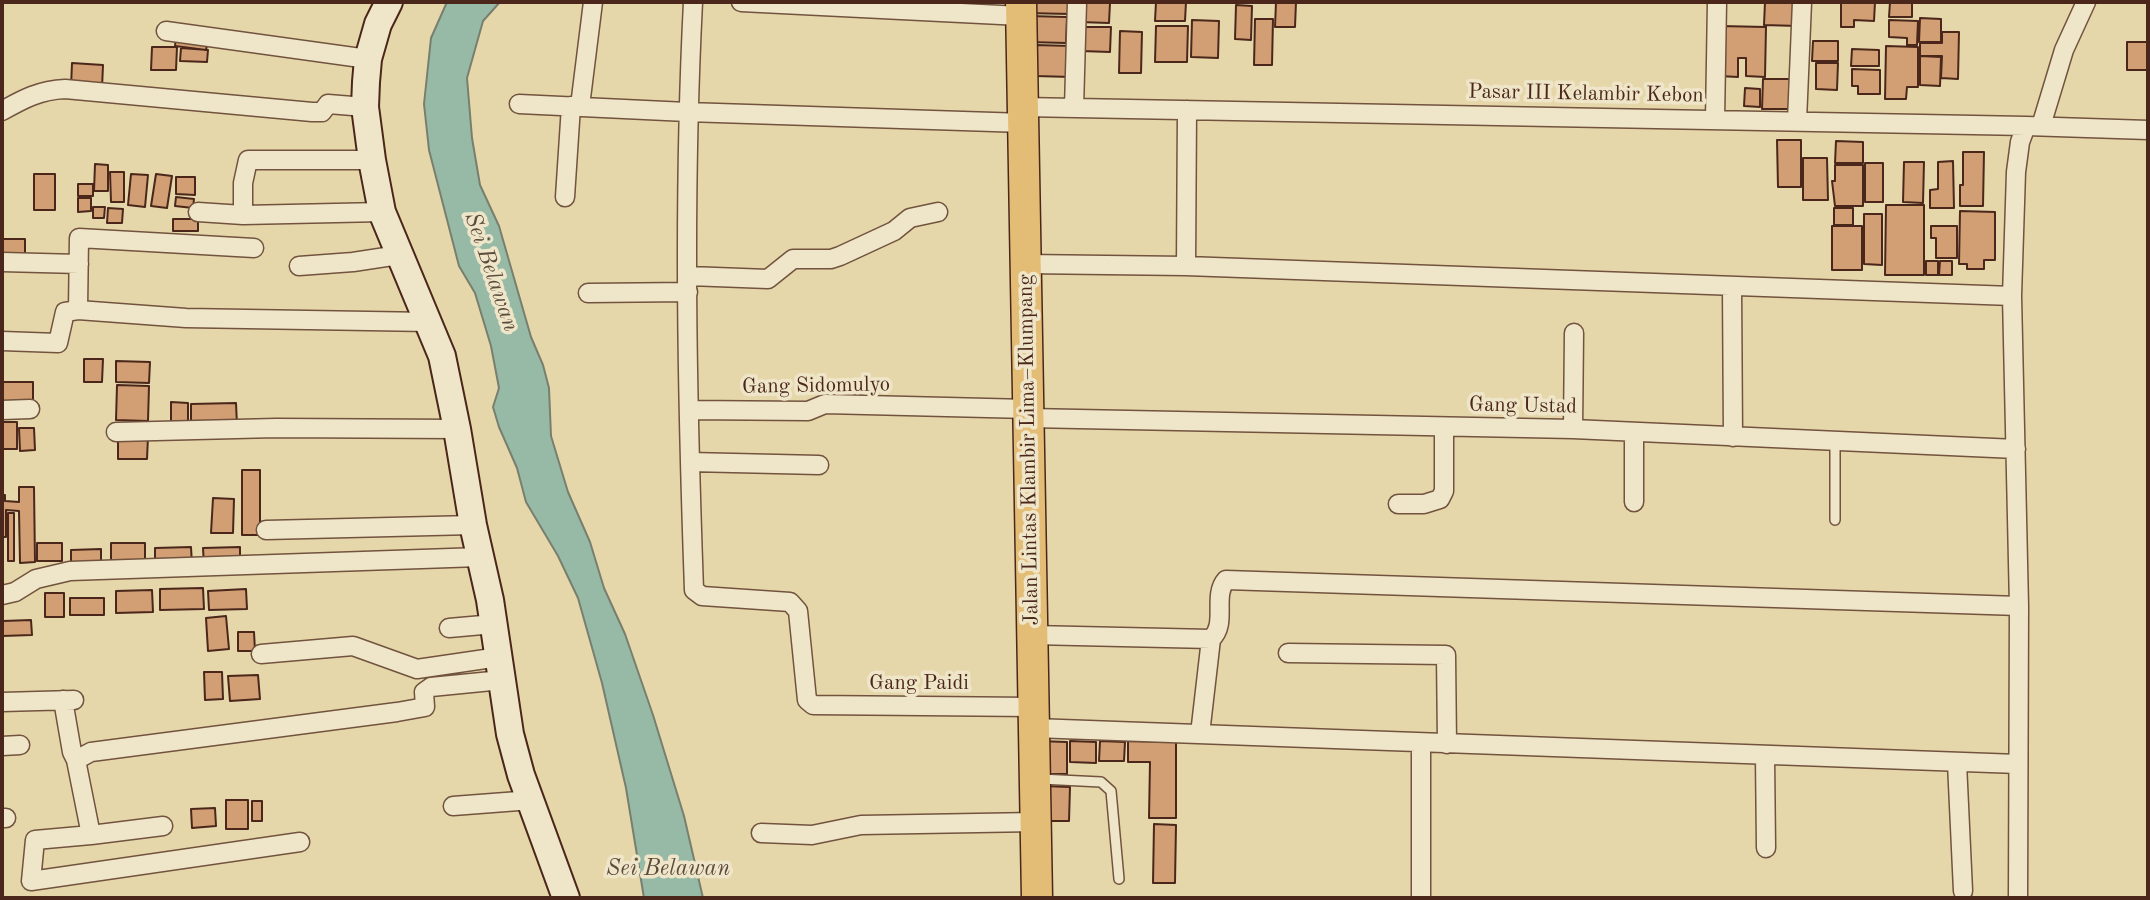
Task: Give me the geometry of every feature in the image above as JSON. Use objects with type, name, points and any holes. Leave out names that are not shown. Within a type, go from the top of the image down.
[{"type":"main road","name":"Jalan Lintas Klambir Lima–Klumpang","points":[[1021,9],[1037,898]]},
{"type":"street","points":[[388,2],[378,23],[369,59],[365,107],[382,212],[442,356],[494,624],[513,747],[566,898]]},
{"type":"street","points":[[565,197],[575,106],[593,2]]},
{"type":"street","points":[[692,2],[687,112],[690,462],[819,465]]},
{"type":"street","points":[[741,2],[1021,9]]},
{"type":"street","points":[[1074,108],[1077,2]]},
{"type":"street","points":[[1714,120],[1717,2]]},
{"type":"street","points":[[1797,121],[1802,2]]},
{"type":"street","points":[[2018,898],[2019,606],[2012,296],[2016,172],[2020,142],[2033,126],[2086,2]]},
{"type":"street","points":[[166,31],[369,59]]},
{"type":"street","points":[[2,111],[29,95],[48,89],[312,113],[322,112],[328,104],[365,107]]},
{"type":"street","points":[[519,104],[687,112],[1024,115]]},
{"type":"street","name":"Pasar III Kelambir Kebon","points":[[1024,115],[1074,108],[2148,130]]},
{"type":"street","points":[[1186,266],[1187,110]]},
{"type":"street","points":[[243,215],[243,183],[248,160],[372,160]]},
{"type":"street","points":[[198,212],[243,215],[382,212]]},
{"type":"street","points":[[588,293],[768,279],[793,259],[831,259],[841,256],[894,231],[910,218],[938,212]]},
{"type":"street","points":[[78,310],[79,238],[254,248]]},
{"type":"street","points":[[299,266],[398,255]]},
{"type":"street","points":[[2,262],[79,264]]},
{"type":"street","points":[[1026,264],[1186,266],[2012,296]]},
{"type":"street","points":[[1732,287],[1734,437]]},
{"type":"street","points":[[2,341],[58,343],[65,312],[78,310],[186,318],[429,322]]},
{"type":"street","points":[[1573,429],[1574,332]]},
{"type":"street","name":"Gang Sidomulyo","points":[[689,410],[808,411],[825,404],[1028,413]]},
{"type":"street","points":[[2,410],[30,409]]},
{"type":"street","name":"Gang Ustad","points":[[1028,413],[1573,429],[2015,449]]},
{"type":"street","points":[[1398,503],[1435,502],[1440,499],[1444,491],[1444,427]]},
{"type":"street","points":[[116,432],[276,428],[457,429]]},
{"type":"street","points":[[1633,502],[1634,433]]},
{"type":"street","name":"Gang Paidi","points":[[690,462],[694,590],[702,596],[790,602],[795,606],[798,611],[807,700],[818,706],[1034,717],[1200,734],[1765,757],[2018,764]]},
{"type":"street","points":[[266,530],[473,525]]},
{"type":"street","points":[[2,595],[15,592],[36,579],[70,571],[480,557]]},
{"type":"street","points":[[1200,734],[1211,639],[1219,627],[1221,587],[1226,580],[2019,606]]},
{"type":"street","points":[[449,628],[494,624]]},
{"type":"street","points":[[1032,635],[1211,639]]},
{"type":"street","points":[[261,654],[353,646],[417,669],[500,668]]},
{"type":"street","points":[[1288,653],[1446,655],[1447,744]]},
{"type":"street","points":[[76,761],[91,752],[425,707],[424,692],[431,687],[500,668]]},
{"type":"street","points":[[2,702],[68,700],[76,761],[91,835]]},
{"type":"street","points":[[1421,743],[1421,898]]},
{"type":"street","points":[[1765,757],[1766,848]]},
{"type":"street","points":[[1957,763],[1963,891]]},
{"type":"street","points":[[453,806],[532,800]]},
{"type":"street","points":[[761,832],[811,835],[860,825],[1035,822]]},
{"type":"street","points":[[163,826],[36,840],[31,881],[300,842]]},
{"type":"lane","points":[[1835,442],[1835,520]]},
{"type":"lane","points":[[1035,779],[1101,782],[1111,791],[1119,879]]},
{"type":"water","name":"Sei Belawan","points":[[447,2],[500,2],[483,21],[467,78],[472,138],[480,185],[499,226],[531,337],[543,365],[549,388],[551,436],[568,492],[590,542],[604,588],[625,634],[653,715],[684,816],[703,898],[644,898],[626,788],[602,683],[578,598],[558,556],[526,502],[517,468],[493,407],[499,388],[491,346],[475,293],[459,266],[429,150],[424,104],[431,38]]},
{"type":"building","points":[[1025,2],[1070,2],[1070,14],[1025,13]]},
{"type":"building","points":[[1080,2],[1110,3],[1109,23],[1079,22]]},
{"type":"building","points":[[1156,2],[1186,2],[1185,21],[1155,21]]},
{"type":"building","points":[[1276,2],[1296,2],[1295,27],[1275,27]]},
{"type":"building","points":[[1765,2],[1798,2],[1798,26],[1764,25]]},
{"type":"building","points":[[1841,2],[1875,2],[1874,21],[1854,20],[1854,27],[1841,27]]},
{"type":"building","points":[[1890,2],[1912,2],[1912,17],[1889,17]]},
{"type":"building","points":[[1236,5],[1252,6],[1251,40],[1235,39]]},
{"type":"building","points":[[1029,16],[1067,17],[1066,43],[1028,42]]},
{"type":"building","points":[[1920,18],[1941,19],[1941,42],[1919,42]]},
{"type":"building","points":[[1255,19],[1273,19],[1272,65],[1254,65]]},
{"type":"building","points":[[1192,20],[1219,21],[1218,58],[1191,57]]},
{"type":"building","points":[[1889,20],[1918,21],[1917,45],[1907,45],[1907,38],[1889,37]]},
{"type":"building","points":[[1156,26],[1188,26],[1187,62],[1155,62]]},
{"type":"building","points":[[1720,26],[1766,27],[1765,77],[1746,76],[1746,58],[1738,58],[1738,77],[1719,76]]},
{"type":"building","points":[[1082,27],[1111,27],[1110,52],[1081,51]]},
{"type":"building","points":[[1120,31],[1142,32],[1141,73],[1119,73]]},
{"type":"building","points":[[1942,32],[1959,32],[1958,79],[1941,78],[1942,56],[1920,56],[1920,43],[1942,43]]},
{"type":"building","points":[[176,36],[208,40],[206,50],[175,46]]},
{"type":"building","points":[[1813,41],[1838,41],[1838,61],[1812,61]]},
{"type":"building","points":[[2127,42],[2148,42],[2148,70],[2127,70]]},
{"type":"building","points":[[1035,45],[1072,46],[1072,77],[1035,76]]},
{"type":"building","points":[[1886,46],[1918,47],[1918,87],[1907,87],[1906,99],[1885,99]]},
{"type":"building","points":[[152,47],[177,47],[176,70],[151,70]]},
{"type":"building","points":[[181,48],[208,50],[207,62],[180,61]]},
{"type":"building","points":[[1852,49],[1879,50],[1879,66],[1851,66]]},
{"type":"building","points":[[1920,56],[1941,57],[1940,86],[1920,85]]},
{"type":"building","points":[[72,63],[103,65],[102,88],[71,87]]},
{"type":"building","points":[[1816,63],[1838,63],[1837,90],[1816,89]]},
{"type":"building","points":[[1852,69],[1880,70],[1880,94],[1858,94],[1858,86],[1852,86]]},
{"type":"building","points":[[1763,79],[1796,79],[1795,109],[1762,109]]},
{"type":"building","points":[[1745,88],[1760,89],[1760,107],[1744,106]]},
{"type":"building","points":[[1777,140],[1801,140],[1801,187],[1778,187]]},
{"type":"building","points":[[1836,141],[1863,142],[1863,163],[1835,163]]},
{"type":"building","points":[[1963,152],[1984,152],[1983,206],[1960,206]]},
{"type":"building","points":[[1803,158],[1827,158],[1828,200],[1803,200]]},
{"type":"building","points":[[1953,161],[1954,208],[1930,208],[1930,190],[1938,189],[1938,162]]},
{"type":"building","points":[[1904,162],[1924,162],[1923,203],[1903,202]]},
{"type":"building","points":[[1865,163],[1883,163],[1883,202],[1865,202]]},
{"type":"building","points":[[95,164],[108,165],[108,191],[94,191]]},
{"type":"building","points":[[1835,165],[1863,165],[1863,206],[1835,206],[1832,181],[1835,181]]},
{"type":"building","points":[[110,172],[124,172],[124,202],[111,202]]},
{"type":"building","points":[[34,174],[55,174],[55,210],[34,210]]},
{"type":"building","points":[[131,174],[148,175],[145,207],[128,205]]},
{"type":"building","points":[[156,174],[172,176],[167,208],[151,206]]},
{"type":"building","points":[[176,177],[195,177],[195,195],[176,194]]},
{"type":"building","points":[[78,184],[93,184],[93,196],[78,196]]},
{"type":"building","points":[[176,197],[194,199],[193,208],[175,206]]},
{"type":"building","points":[[78,198],[91,198],[91,211],[78,212]]},
{"type":"building","points":[[1886,205],[1924,205],[1924,275],[1885,275]]},
{"type":"building","points":[[93,207],[105,207],[104,218],[93,218]]},
{"type":"building","points":[[108,208],[123,209],[122,223],[107,223]]},
{"type":"building","points":[[1834,208],[1853,208],[1853,225],[1834,225]]},
{"type":"building","points":[[1960,211],[1995,212],[1995,260],[1984,260],[1984,269],[1967,269],[1967,264],[1959,264]]},
{"type":"building","points":[[1864,214],[1882,214],[1882,265],[1864,264]]},
{"type":"building","points":[[173,219],[198,219],[198,231],[173,231]]},
{"type":"building","points":[[1832,226],[1862,226],[1862,270],[1832,270]]},
{"type":"building","points":[[1931,226],[1957,226],[1957,258],[1936,258],[1936,238],[1931,238]]},
{"type":"building","points":[[2,239],[25,239],[25,254],[2,255]]},
{"type":"building","points":[[1926,261],[1938,261],[1938,275],[1926,275]]},
{"type":"building","points":[[1940,261],[1952,261],[1952,275],[1939,275]]},
{"type":"building","points":[[84,359],[103,359],[102,382],[84,382]]},
{"type":"building","points":[[116,361],[150,362],[149,383],[116,382]]},
{"type":"building","points":[[2,382],[33,382],[33,405],[2,404]]},
{"type":"building","points":[[117,385],[149,386],[148,421],[116,420]]},
{"type":"building","points":[[171,402],[188,403],[188,426],[171,426]]},
{"type":"building","points":[[236,403],[237,425],[191,425],[191,404]]},
{"type":"building","points":[[2,422],[17,422],[17,449],[2,449]]},
{"type":"building","points":[[19,428],[34,428],[35,450],[20,451]]},
{"type":"building","points":[[118,437],[148,437],[147,459],[118,459]]},
{"type":"building","points":[[242,470],[260,470],[260,535],[242,535]]},
{"type":"building","points":[[19,487],[34,487],[35,562],[20,563],[19,511],[6,510],[6,537],[2,537],[2,495],[5,495],[5,501],[19,502]]},
{"type":"building","points":[[213,498],[234,499],[233,533],[211,533]]},
{"type":"building","points":[[8,513],[14,513],[14,561],[8,561]]},
{"type":"building","points":[[37,543],[62,543],[62,561],[37,561]]},
{"type":"building","points":[[111,543],[145,543],[145,567],[111,567]]},
{"type":"building","points":[[191,547],[192,565],[155,565],[155,548]]},
{"type":"building","points":[[240,547],[240,564],[204,565],[203,548]]},
{"type":"building","points":[[101,549],[101,568],[71,569],[71,550]]},
{"type":"building","points":[[203,588],[204,609],[160,610],[160,589]]},
{"type":"building","points":[[246,589],[247,609],[209,610],[208,591]]},
{"type":"building","points":[[152,590],[153,612],[116,613],[116,591]]},
{"type":"building","points":[[45,593],[64,593],[64,617],[45,617]]},
{"type":"building","points":[[70,598],[104,598],[104,615],[70,615]]},
{"type":"building","points":[[2,614],[3,621],[31,620],[32,635],[2,636]]},
{"type":"building","points":[[226,616],[229,649],[208,651],[206,618]]},
{"type":"building","points":[[238,632],[254,632],[255,651],[238,651]]},
{"type":"building","points":[[204,672],[222,672],[223,699],[205,700]]},
{"type":"building","points":[[258,675],[260,699],[230,701],[228,676]]},
{"type":"building","points":[[1039,741],[1067,742],[1067,774],[1039,774]]},
{"type":"building","points":[[1070,741],[1096,742],[1096,763],[1070,762]]},
{"type":"building","points":[[1100,741],[1125,742],[1124,761],[1099,761]]},
{"type":"building","points":[[1128,741],[1176,742],[1176,818],[1149,818],[1150,762],[1128,762]]},
{"type":"building","points":[[1044,786],[1070,787],[1069,821],[1043,821]]},
{"type":"building","points":[[226,800],[248,800],[248,829],[226,829]]},
{"type":"building","points":[[252,801],[262,801],[262,821],[252,821]]},
{"type":"building","points":[[215,808],[216,826],[192,828],[191,809]]},
{"type":"building","points":[[1154,824],[1176,825],[1175,883],[1153,883]]}]
